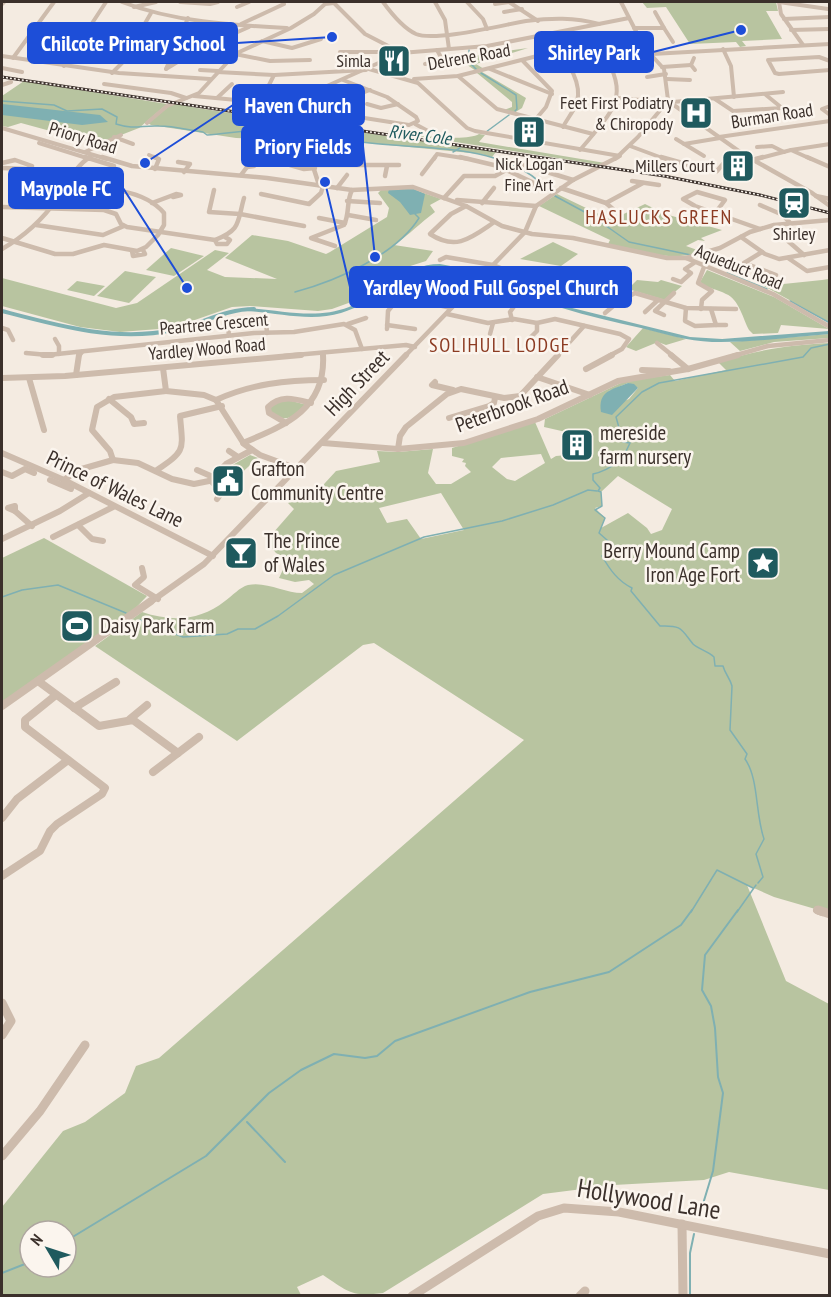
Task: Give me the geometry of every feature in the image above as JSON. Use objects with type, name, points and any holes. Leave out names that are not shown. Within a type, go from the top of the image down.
[{"type":"street","points":[[13,58],[54,2]]},
{"type":"street","points":[[64,66],[106,2]]},
{"type":"street","points":[[122,2],[151,13],[239,26],[289,28]]},
{"type":"street","points":[[134,7],[156,2]]},
{"type":"street","points":[[184,2],[210,4],[218,2]]},
{"type":"street","points":[[237,7],[249,2]]},
{"type":"street","points":[[147,123],[161,110],[201,91],[235,54],[314,14],[326,3],[333,2],[365,34],[396,52]]},
{"type":"street","points":[[383,2],[387,9],[417,34],[448,34],[575,18],[599,24]]},
{"type":"street","points":[[435,2],[445,20],[449,49]]},
{"type":"street","points":[[467,2],[483,19],[487,29]]},
{"type":"street","points":[[495,4],[509,2],[538,21]]},
{"type":"street","points":[[525,232],[536,206],[573,180],[620,156],[668,102],[666,74],[639,38],[621,2]]},
{"type":"street","points":[[784,19],[827,17],[829,8],[779,2],[784,19],[803,45]]},
{"type":"street","points":[[239,26],[284,4]]},
{"type":"street","points":[[504,12],[522,9]]},
{"type":"street","points":[[655,12],[673,42]]},
{"type":"street","points":[[112,73],[122,63],[151,13]]},
{"type":"street","points":[[161,76],[188,18]]},
{"type":"street","points":[[340,52],[396,52],[487,46],[629,18]]},
{"type":"street","points":[[186,25],[203,28],[198,38]]},
{"type":"street","points":[[166,69],[197,50],[252,26]]},
{"type":"street","points":[[634,28],[664,28]]},
{"type":"street","points":[[791,30],[830,29]]},
{"type":"street","name":"Delrene Road","points":[[420,81],[458,76],[597,43],[639,38]]},
{"type":"street","points":[[262,41],[283,49],[312,45],[310,44],[321,39]]},
{"type":"street","points":[[580,150],[612,112],[620,87],[616,74],[597,43]]},
{"type":"street","points":[[651,54],[830,44]]},
{"type":"street","points":[[785,46],[794,57]]},
{"type":"street","points":[[723,49],[731,66],[734,97]]},
{"type":"street","points":[[425,64],[443,61],[437,50]]},
{"type":"street","points":[[557,51],[572,68],[578,96],[563,127]]},
{"type":"street","points":[[300,119],[307,96],[367,70],[396,52]]},
{"type":"street","points":[[235,54],[267,60],[310,60]]},
{"type":"street","points":[[2,57],[112,73],[210,80]]},
{"type":"street","points":[[830,61],[822,57],[768,60],[776,74],[775,77],[830,69]]},
{"type":"street","points":[[691,65],[694,58]]},
{"type":"street","points":[[523,61],[550,87],[552,94],[536,120]]},
{"type":"street","points":[[169,62],[177,62]]},
{"type":"street","points":[[204,62],[199,70],[274,75],[367,70],[408,78],[420,81],[471,130],[620,156]]},
{"type":"street","points":[[662,67],[691,65]]},
{"type":"street","points":[[691,65],[695,70]]},
{"type":"street","points":[[2,68],[22,72]]},
{"type":"street","points":[[490,69],[552,94]]},
{"type":"street","points":[[647,77],[666,74]]},
{"type":"street","points":[[269,85],[274,75]]},
{"type":"street","points":[[458,76],[497,108],[593,134]]},
{"type":"street","points":[[667,79],[690,80]]},
{"type":"street","points":[[343,80],[387,96],[418,119],[415,124]]},
{"type":"street","points":[[2,85],[11,81]]},
{"type":"street","points":[[104,84],[171,93],[186,98]]},
{"type":"street","points":[[217,98],[232,84]]},
{"type":"street","points":[[337,114],[341,101],[370,90]]},
{"type":"street","points":[[617,98],[668,102],[783,92]]},
{"type":"street","points":[[715,99],[733,111],[782,108],[766,95]]},
{"type":"street","points":[[192,96],[264,100]]},
{"type":"street","points":[[668,102],[751,159],[830,206]]},
{"type":"street","points":[[367,104],[381,108],[398,104]]},
{"type":"street","points":[[830,106],[822,108],[830,115]]},
{"type":"street","points":[[301,111],[415,124],[429,132]]},
{"type":"street","name":"Burman Road","points":[[684,144],[830,121]]},
{"type":"street","name":"Priory Road","points":[[2,130],[124,165],[194,174],[241,175],[322,187]]},
{"type":"street","name":"Priory Road","points":[[2,130],[132,170],[352,190],[410,186],[451,201],[536,206]]},
{"type":"street","points":[[85,152],[121,135]]},
{"type":"street","points":[[114,137],[130,143]]},
{"type":"street","points":[[676,139],[704,156]]},
{"type":"street","points":[[793,144],[800,148]]},
{"type":"street","points":[[717,171],[723,164],[830,144]]},
{"type":"street","points":[[630,146],[647,150],[672,162],[693,166]]},
{"type":"street","points":[[756,147],[772,146],[784,152]]},
{"type":"street","points":[[791,150],[830,167]]},
{"type":"street","points":[[261,194],[270,194],[309,204],[313,202],[322,187],[308,151]]},
{"type":"street","points":[[354,154],[354,165]]},
{"type":"street","points":[[423,174],[437,154],[483,160],[504,167],[532,182],[531,185]]},
{"type":"street","points":[[2,155],[4,162],[18,160],[32,166],[26,169],[2,168]]},
{"type":"street","points":[[2,249],[36,225],[67,187],[82,162],[93,155]]},
{"type":"street","points":[[153,155],[159,160],[155,169]]},
{"type":"street","points":[[178,162],[190,164],[184,172]]},
{"type":"street","points":[[521,164],[573,180]]},
{"type":"street","points":[[290,165],[304,169],[354,165],[399,165]]},
{"type":"street","points":[[385,176],[387,166]]},
{"type":"street","points":[[241,175],[247,167]]},
{"type":"street","points":[[444,198],[464,176],[495,176],[506,170]]},
{"type":"street","points":[[337,188],[347,175]]},
{"type":"street","points":[[633,180],[659,185]]},
{"type":"street","points":[[606,202],[643,183]]},
{"type":"street","points":[[2,238],[54,253],[67,254],[99,245],[132,251],[133,256],[138,257],[145,254],[142,250],[160,232],[165,218],[162,212],[152,203],[134,194],[117,190],[67,187]]},
{"type":"street","points":[[482,203],[494,188]]},
{"type":"street","points":[[561,188],[606,202],[614,210]]},
{"type":"street","points":[[214,190],[210,213],[240,214],[304,226]]},
{"type":"street","points":[[333,245],[309,237],[339,228],[345,223],[348,215],[347,201],[352,190]]},
{"type":"street","points":[[716,212],[725,200],[695,192],[688,193],[683,199],[691,206],[741,219],[760,229]]},
{"type":"street","points":[[152,203],[173,196]]},
{"type":"street","points":[[816,196],[830,199]]},
{"type":"street","points":[[36,225],[103,235],[124,226],[215,240],[215,243],[220,244],[230,242],[230,239],[225,237],[239,223],[244,198]]},
{"type":"street","points":[[347,201],[380,203]]},
{"type":"street","name":"Aqueduct Road","points":[[451,201],[466,206],[493,223],[525,232],[573,238],[667,258],[688,258],[694,263],[773,294],[830,327]]},
{"type":"street","points":[[466,206],[452,214],[430,234],[434,239],[467,241],[493,223]]},
{"type":"street","points":[[760,206],[783,215],[790,223]]},
{"type":"street","points":[[2,207],[111,212],[119,217],[124,226]]},
{"type":"street","points":[[348,215],[376,220]]},
{"type":"street","points":[[319,218],[345,223]]},
{"type":"street","points":[[688,258],[760,229],[790,223],[830,220]]},
{"type":"street","name":"High Street","points":[[2,706],[158,599],[213,556],[525,232]]},
{"type":"street","points":[[99,245],[103,235]]},
{"type":"street","points":[[741,237],[762,252],[776,258],[830,250]]},
{"type":"street","points":[[788,243],[804,255]]},
{"type":"street","points":[[737,266],[762,252]]},
{"type":"street","points":[[440,260],[446,257],[493,265],[529,279]]},
{"type":"street","points":[[788,258],[807,271],[830,267]]},
{"type":"street","points":[[673,279],[681,282],[691,273],[685,269],[694,263]]},
{"type":"street","points":[[744,263],[774,274]]},
{"type":"street","points":[[704,267],[698,284],[719,292]]},
{"type":"street","points":[[587,292],[568,304],[525,283],[541,273],[561,283],[618,302]]},
{"type":"street","points":[[561,283],[576,274]]},
{"type":"street","points":[[596,295],[613,284]]},
{"type":"street","points":[[409,288],[389,304],[385,322],[387,327],[419,330]]},
{"type":"street","points":[[701,309],[702,300],[712,291]]},
{"type":"street","points":[[612,315],[602,313],[635,293],[686,308],[736,309]]},
{"type":"street","points":[[664,315],[656,311],[674,293]]},
{"type":"street","points":[[400,296],[493,323],[512,320],[537,323],[555,319],[620,334],[628,339],[622,349],[590,368]]},
{"type":"street","points":[[507,296],[518,301],[510,312],[512,320]]},
{"type":"street","points":[[645,312],[658,300]]},
{"type":"street","points":[[686,308],[684,314],[687,323],[695,326],[726,326]]},
{"type":"street","points":[[711,309],[716,325]]},
{"type":"street","name":"Peartree Crescent","points":[[27,353],[59,354],[229,336],[294,332],[348,324],[366,318]]},
{"type":"street","points":[[266,322],[267,333]]},
{"type":"street","points":[[490,334],[493,323]]},
{"type":"street","points":[[534,337],[537,323]]},
{"type":"street","points":[[348,324],[356,332],[362,350]]},
{"type":"street","points":[[228,325],[229,336]]},
{"type":"street","points":[[435,382],[432,386],[469,390],[495,398],[507,399],[520,396],[558,351],[584,326]]},
{"type":"street","points":[[2,328],[8,330],[13,338],[19,336]]},
{"type":"street","points":[[55,339],[59,346],[59,354]]},
{"type":"street","name":"Peterbrook Road","points":[[642,370],[688,369],[768,346],[830,340]]},
{"type":"street","points":[[657,343],[688,369]]},
{"type":"street","name":"Yardley Wood Road","points":[[2,378],[163,368],[405,345],[415,347]]},
{"type":"street","points":[[76,375],[79,354],[82,352]]},
{"type":"street","points":[[243,443],[286,423],[311,403],[324,380],[323,353]]},
{"type":"street","points":[[163,368],[166,391]]},
{"type":"street","name":"Peterbrook Road","points":[[323,443],[398,449],[450,446],[538,419],[618,381],[671,370]]},
{"type":"street","points":[[537,377],[590,395]]},
{"type":"street","points":[[29,378],[44,430]]},
{"type":"street","points":[[216,400],[242,387],[267,382],[324,380]]},
{"type":"street","points":[[398,449],[400,434],[405,428],[429,406],[453,390]]},
{"type":"street","points":[[113,460],[110,451],[94,434],[91,426],[97,407],[109,399],[166,391],[195,392],[216,400],[222,406],[235,436],[252,450],[298,469]]},
{"type":"street","points":[[286,423],[269,413],[268,407],[271,403],[284,398],[311,403]]},
{"type":"street","points":[[449,418],[489,406],[494,403],[495,398]]},
{"type":"street","points":[[109,399],[130,417],[134,424],[144,423]]},
{"type":"street","points":[[157,470],[177,456],[183,447],[180,416],[222,406]]},
{"type":"street","points":[[64,480],[78,470],[113,460],[136,460],[187,485],[211,478],[238,457],[252,450]]},
{"type":"street","points":[[228,451],[238,457]]},
{"type":"street","name":"Prince of Wales Lane","points":[[2,453],[41,473],[64,480],[213,556]]},
{"type":"street","points":[[2,461],[9,456]]},
{"type":"street","points":[[2,472],[12,476],[25,469],[41,473],[71,489]]},
{"type":"street","points":[[197,470],[211,478],[222,492]]},
{"type":"street","points":[[217,500],[222,492],[231,490]]},
{"type":"street","points":[[2,539],[32,526],[89,493]]},
{"type":"street","points":[[53,537],[113,507]]},
{"type":"street","points":[[15,511],[32,526]]},
{"type":"street","points":[[78,525],[92,539],[103,541]]},
{"type":"street","points":[[142,568],[144,577],[135,585],[158,599]]},
{"type":"street","points":[[38,681],[100,727],[130,719],[147,705]]},
{"type":"street","points":[[74,708],[116,682]]},
{"type":"street","points":[[2,876],[40,851],[53,827],[104,791],[102,784],[24,725],[28,717],[56,695]]},
{"type":"street","points":[[130,719],[178,753]]},
{"type":"street","points":[[153,771],[199,737]]},
{"type":"street","points":[[2,818],[17,799],[68,760]]},
{"type":"street","points":[[817,910],[830,914]]},
{"type":"street","points":[[2,1003],[11,1020],[2,1035]]},
{"type":"street","points":[[2,1156],[40,1111],[86,1045]]},
{"type":"street","name":"Hollywood Lane","points":[[414,1295],[538,1216],[564,1208],[587,1208],[682,1224],[830,1254]]},
{"type":"street","points":[[682,1224],[683,1296]]},
{"type":"green space","points":[[642,2],[776,2],[778,11],[766,11],[782,39],[742,41],[746,46],[740,47],[736,42],[690,44],[666,7],[647,8]]},
{"type":"green space","points":[[528,48],[476,64],[484,69],[476,71],[463,62],[459,55],[470,56]]},
{"type":"green space","points":[[482,72],[526,98],[522,108],[514,113],[504,110],[512,107],[512,102],[477,73]]},
{"type":"green space","points":[[24,81],[167,104],[139,128],[98,144],[21,123],[8,127],[2,126],[2,96]]},
{"type":"green space","points":[[173,103],[496,152],[492,157],[368,143],[337,137],[296,140],[236,138],[148,123]]},
{"type":"green space","points":[[385,131],[448,138],[472,137],[479,134],[485,135],[479,142],[605,163],[602,165]]},
{"type":"green space","points":[[404,186],[441,199],[430,205],[435,212],[394,245],[433,251],[426,261],[404,268],[354,301],[332,309],[318,311],[250,306],[232,307],[172,328],[120,332],[80,327],[2,306],[2,278],[116,308],[137,303],[215,250],[229,253],[207,270],[225,277],[277,279],[225,258],[252,235],[288,241],[326,254],[387,217],[389,208],[378,193],[381,190]]},
{"type":"green space","points":[[557,194],[609,219],[645,204],[665,214],[722,230],[701,238],[705,241],[698,240],[686,246],[703,252],[691,255],[655,255],[607,246],[610,240],[539,206]]},
{"type":"green space","points":[[553,242],[578,254],[561,266],[520,259]]},
{"type":"green space","points":[[171,248],[204,256],[174,276],[146,270]]},
{"type":"green space","points":[[707,270],[774,297],[829,329],[781,325],[778,333],[753,334],[734,300],[700,282]]},
{"type":"green space","points":[[125,271],[156,277],[129,303],[97,296]]},
{"type":"green space","points":[[829,279],[829,322],[764,286],[822,280]]},
{"type":"green space","points":[[637,280],[658,282],[661,280],[682,286],[665,300],[628,289]]},
{"type":"green space","points":[[77,281],[105,286],[94,296],[67,290]]},
{"type":"green space","points":[[643,328],[686,339],[666,345],[658,342],[636,351],[626,347]]},
{"type":"green space","points":[[829,334],[829,338],[774,342],[740,351],[730,342]]},
{"type":"green space","points":[[829,343],[829,913],[774,897],[747,885],[786,981],[829,1004],[829,1190],[729,1172],[704,1180],[614,1185],[543,1194],[383,1293],[357,1294],[323,1275],[297,1287],[301,1295],[2,1296],[2,1207],[63,1131],[85,1122],[125,1093],[136,1066],[159,1058],[524,740],[374,643],[363,645],[237,741],[95,646],[142,612],[175,618],[196,616],[215,608],[248,585],[255,584],[302,593],[314,584],[309,580],[295,582],[279,578],[288,559],[276,553],[266,541],[294,509],[288,503],[303,492],[314,495],[336,471],[380,462],[377,451],[433,449],[428,473],[436,484],[451,484],[471,472],[465,466],[466,463],[462,462],[464,459],[452,456],[452,448],[535,422],[551,459],[556,456],[579,454],[572,452],[588,437],[544,427],[545,419],[625,381],[670,375],[675,381],[726,370],[718,362],[786,347]],"holes":[[[628,383],[638,388],[629,399],[601,410],[609,391]],[[541,454],[545,463],[515,481],[507,479],[492,467],[501,458]],[[618,476],[672,509],[662,530],[651,534],[628,513],[601,528],[605,518],[595,508],[602,506],[601,492]],[[441,493],[464,530],[421,539],[407,519],[387,523],[379,508]]]},
{"type":"green space","points":[[284,399],[307,405],[289,418],[281,418],[270,412],[270,405]]},
{"type":"green space","points":[[250,455],[258,458],[237,477],[222,471]]},
{"type":"green space","points":[[44,538],[147,596],[129,615],[2,702],[2,558]]},
{"type":"water","points":[[2,104],[100,115],[108,122],[82,125],[2,115]]},
{"type":"water","points":[[389,189],[414,189],[425,194],[421,213],[410,215],[400,202],[388,193]]},
{"type":"water","points":[[440,264],[498,275],[560,305],[690,337],[722,339],[829,331],[830,334],[741,342],[685,339],[572,311],[546,303],[490,278],[460,269],[443,267],[416,272],[354,308],[330,316],[306,317],[247,311],[248,308],[311,314],[336,311],[361,302],[403,274],[427,265]]},
{"type":"water","points":[[628,383],[638,388],[612,415],[601,412],[604,395]]},
{"type":"waterway","points":[[469,50],[469,62],[478,71]]},
{"type":"waterway","points":[[481,73],[516,95],[517,109],[515,111]]},
{"type":"waterway","name":"River Cole","points":[[2,101],[54,105],[67,111],[102,109],[117,117],[116,124],[128,127],[170,127],[203,132],[207,135],[255,130],[284,130],[370,143],[455,151]]},
{"type":"waterway","points":[[486,132],[509,115]]},
{"type":"waterway","name":"River Cole","points":[[455,151],[460,148]]},
{"type":"waterway","name":"River Cole","points":[[455,151],[490,157],[512,165],[533,176],[550,192]]},
{"type":"waterway","name":"River Cole","points":[[555,196],[592,216],[629,242],[691,255]]},
{"type":"waterway","points":[[295,292],[346,274],[380,255],[409,231],[419,218],[415,214]]},
{"type":"waterway","name":"River Cole","points":[[727,273],[767,289]]},
{"type":"waterway","name":"River Cole","points":[[790,301],[830,323]]},
{"type":"waterway","points":[[2,311],[87,331],[130,334],[174,330],[233,311],[254,309]]},
{"type":"waterway","points":[[758,883],[763,877],[756,854],[764,839],[753,776],[745,759],[747,754],[730,730],[731,683],[723,666],[715,666],[714,657],[695,646],[683,631],[673,626],[660,626],[631,591],[632,588],[618,578],[608,566],[602,556],[612,554],[615,547],[599,533],[605,518],[595,510],[602,506],[601,492],[598,491],[600,488],[593,480],[593,474],[616,463],[627,449],[630,443],[623,442],[616,417],[642,392],[659,383],[803,357],[811,348],[830,344]]},
{"type":"waterway","points":[[140,620],[183,637],[227,634],[238,629],[255,629],[278,616],[334,575],[424,537],[502,521],[553,505],[588,490],[597,491]]},
{"type":"waterway","points":[[2,597],[22,590],[58,585],[126,613]]},
{"type":"waterway","points":[[691,912],[717,870],[753,888]]},
{"type":"waterway","points":[[737,912],[756,885]]},
{"type":"waterway","points":[[78,1234],[206,1156],[269,1093],[301,1070],[334,1054],[365,1058],[377,1056],[395,1041],[530,992],[609,972],[681,925],[692,910]]},
{"type":"waterway","points":[[699,1217],[713,1171],[723,1093],[718,1077],[715,1028],[711,1006],[702,990],[705,955],[738,910]]},
{"type":"waterway","points":[[247,1122],[285,1162]]},
{"type":"waterway","points":[[690,1296],[690,1253],[694,1234]]},
{"type":"waterway","points":[[2,1273],[18,1267]]},
{"type":"railway","points":[[2,77],[664,176],[760,195],[830,213]]},
{"type":"place","name":"Shirley Park","points":[[741,30]]},
{"type":"place","name":"Chilcote Primary School","points":[[332,37]]},
{"type":"place","name":"Simla","points":[[394,61]]},
{"type":"place","name":"Feet First Podiatry & Chiropody","points":[[696,113]]},
{"type":"place","name":"Nick Logan Fine Art","points":[[529,132]]},
{"type":"place","name":"Haven Church","points":[[145,163]]},
{"type":"place","name":"Millers Court","points":[[738,166]]},
{"type":"place","name":"Yardley Wood Full Gospel Church","points":[[325,182]]},
{"type":"place","name":"Shirley","points":[[794,203]]},
{"type":"place","name":"Priory Fields","points":[[375,257]]},
{"type":"place","name":"Maypole FC","points":[[187,288]]},
{"type":"place","name":"mereside farm nursery","points":[[577,445]]},
{"type":"place","name":"Grafton Community Centre","points":[[228,481]]},
{"type":"place","name":"The Prince of Wales","points":[[241,553]]},
{"type":"place","name":"Berry Mound Camp Iron Age Fort","points":[[763,563]]},
{"type":"place","name":"Daisy Park Farm","points":[[77,626]]},
{"type":"district","name":"HASLUCKS GREEN","points":[[659,217]]},
{"type":"district","name":"SOLIHULL LODGE","points":[[500,345]]}]
